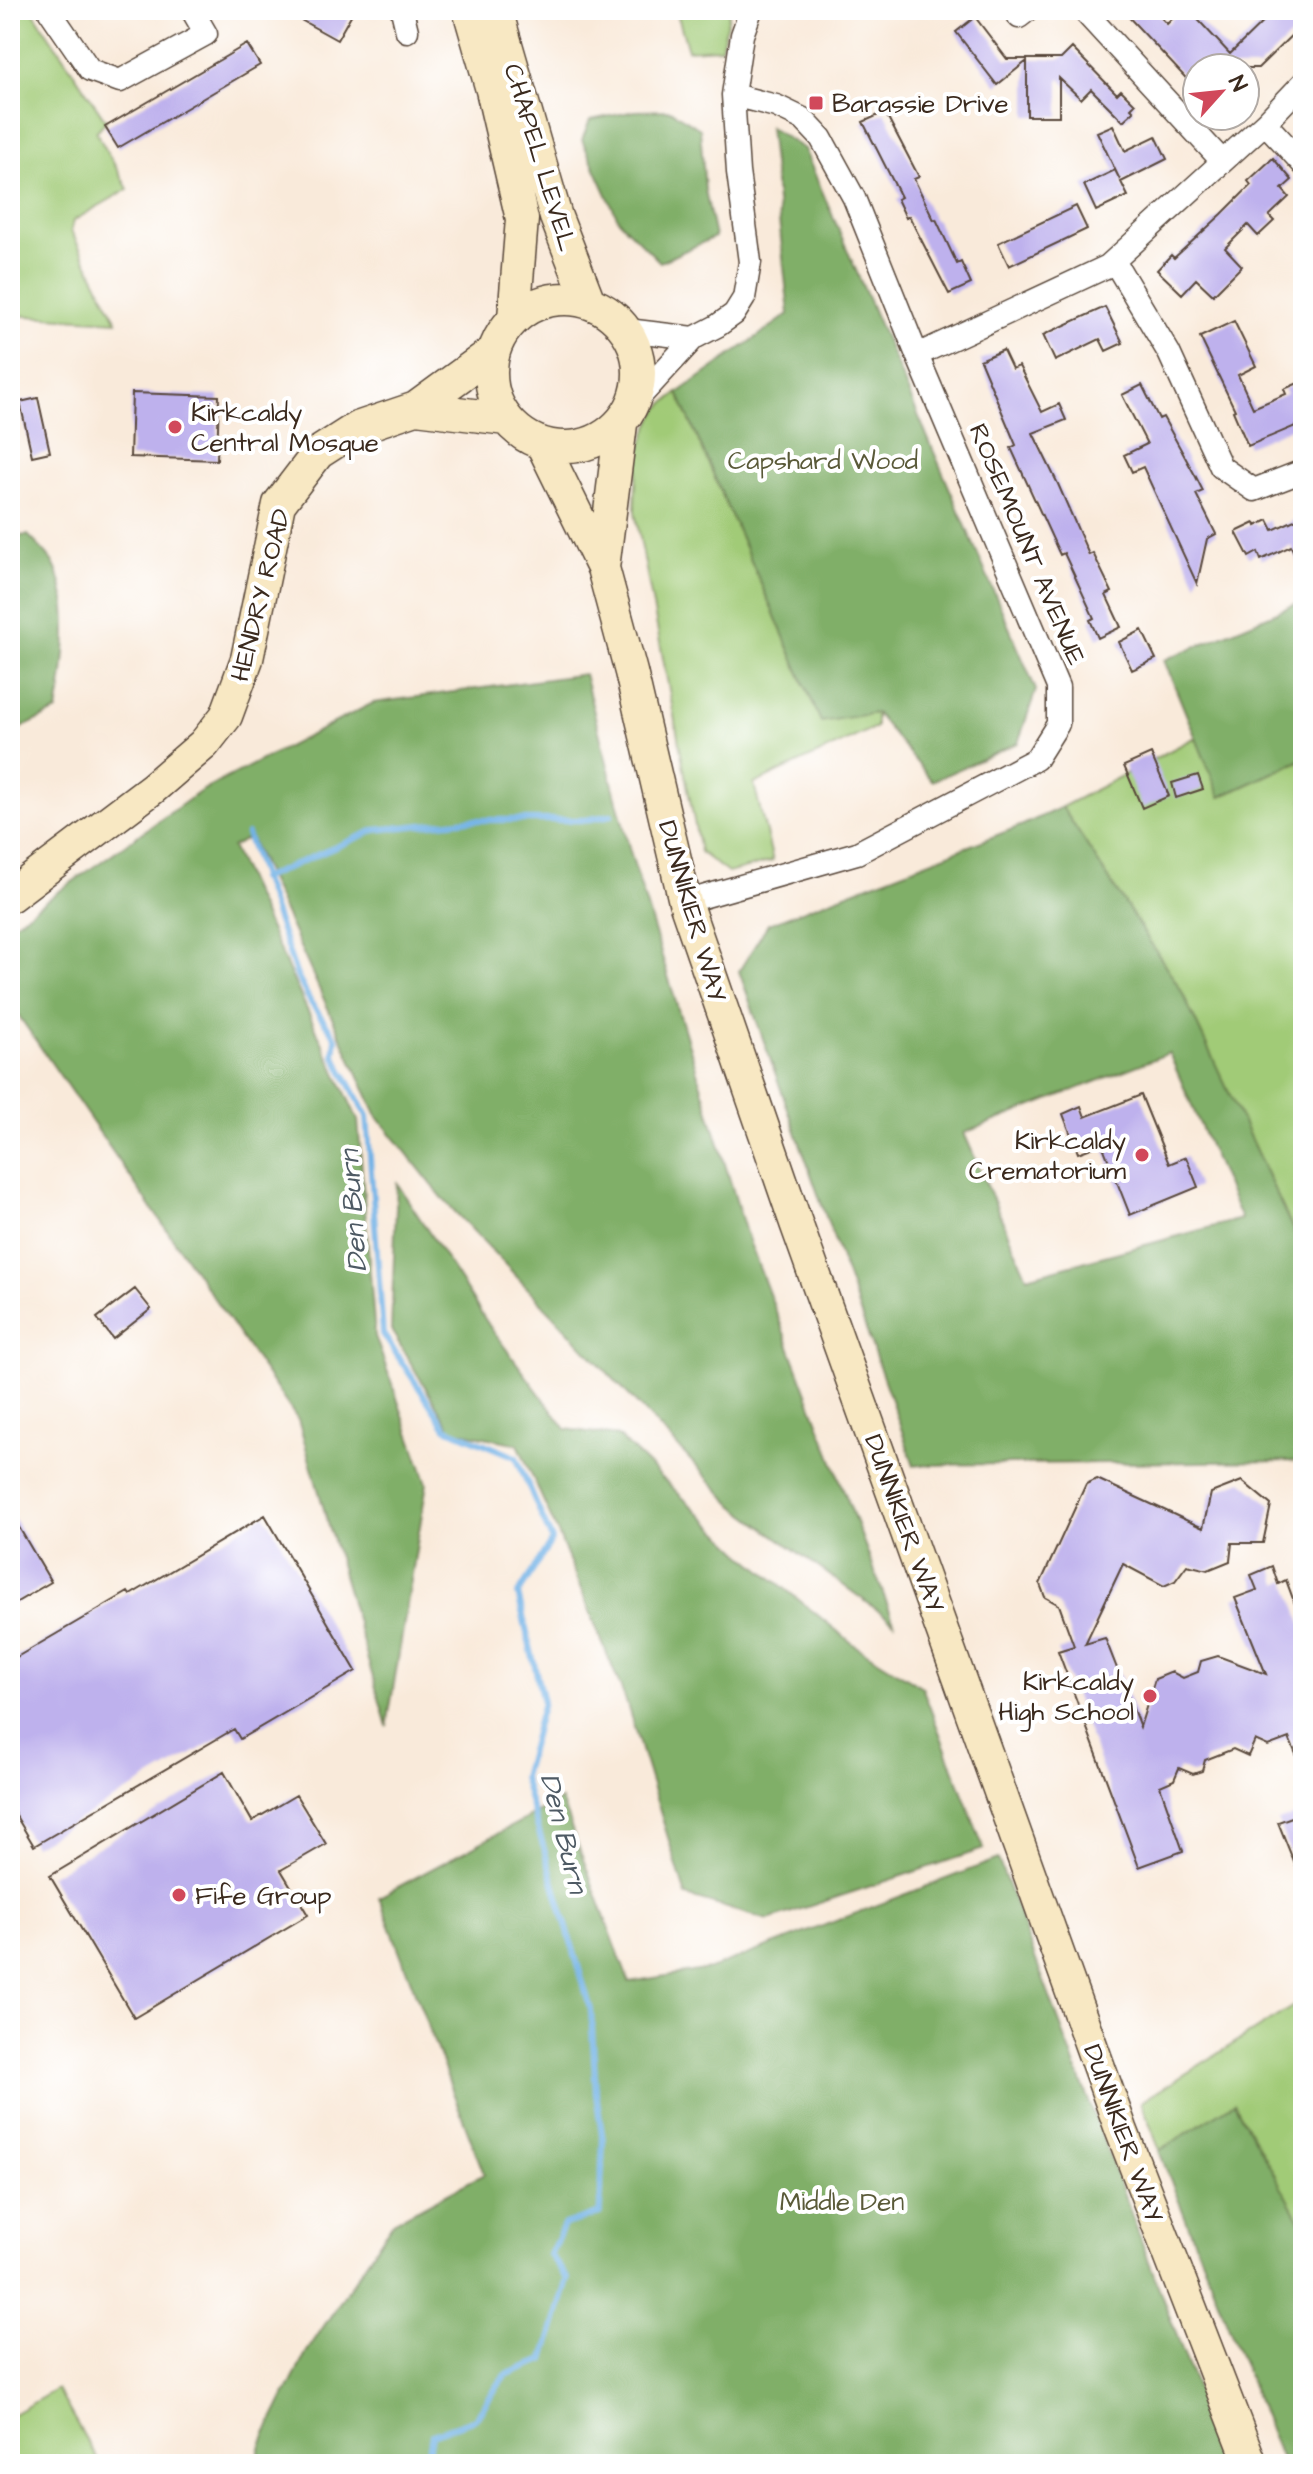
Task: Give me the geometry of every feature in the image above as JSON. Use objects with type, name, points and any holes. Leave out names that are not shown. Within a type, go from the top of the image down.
[{"type":"main road","name":"CHAPEL LEVEL","points":[[469,10],[492,90],[522,219],[514,318]]},
{"type":"main road","name":"CHAPEL LEVEL","points":[[496,10],[556,217],[589,302]]},
{"type":"main road","points":[[570,298],[589,302],[610,313],[627,330],[638,353],[640,378],[628,413],[604,438],[584,446],[563,448],[542,444],[522,434],[506,419],[495,398],[491,374],[494,351],[502,333],[514,318],[550,300],[570,298]]},
{"type":"main road","name":"HENDRY ROAD","points":[[10,896],[153,788],[204,744],[226,716],[247,659],[279,504],[318,453],[357,428],[416,408],[494,351]]},
{"type":"main road","name":"HENDRY ROAD","points":[[416,408],[506,419]]},
{"type":"main road","name":"DUNNIKIER WAY","points":[[603,568],[628,413]]},
{"type":"main road","name":"DUNNIKIER WAY","points":[[542,444],[603,568],[685,902],[796,1223],[1116,2114],[1251,2464]]},
{"type":"street","points":[[49,10],[90,70],[120,81],[206,34],[192,10]]},
{"type":"street","points":[[628,413],[694,338],[734,314],[749,282],[750,262],[738,172],[733,95],[742,35],[751,10]]},
{"type":"street","points":[[1083,10],[1222,161]]},
{"type":"street","points":[[917,355],[1108,266],[1265,123],[1303,83]]},
{"type":"street","name":"ROSEMOUNT AVENUE","points":[[685,902],[857,853],[1036,759],[1058,724],[1058,687],[854,198],[821,138],[803,119],[776,106],[733,95]]},
{"type":"street","points":[[1265,123],[1303,164]]},
{"type":"street","points":[[1114,261],[1169,353],[1221,467],[1254,490],[1303,471]]},
{"type":"street","points":[[627,330],[694,338]]},
{"type":"green space","points":[[10,10],[32,10],[106,121],[96,132],[128,189],[73,221],[71,231],[117,321],[10,315]]},
{"type":"green space","points":[[676,10],[730,10],[721,48],[688,50]]},
{"type":"green space","points":[[670,110],[700,129],[705,190],[715,237],[660,262],[619,221],[582,140],[590,120],[635,111]]},
{"type":"green space","name":"Capshard Wood","points":[[769,127],[804,149],[1036,690],[1018,743],[932,781],[876,713],[821,722],[678,393],[789,314]]},
{"type":"green space","points":[[678,393],[821,721],[876,713],[876,727],[754,784],[773,861],[728,873],[700,852],[635,512],[637,473],[646,433],[661,407]]},
{"type":"green space","points":[[28,535],[51,559],[60,579],[66,616],[65,656],[57,711],[15,731],[10,718],[10,537]]},
{"type":"green space","points":[[1303,601],[1303,759],[1220,797],[1164,660]]},
{"type":"green space","points":[[584,674],[630,851],[746,1233],[894,1622],[734,1506],[445,1201],[377,1116],[250,837],[232,847],[358,1120],[375,1336],[427,1483],[387,1726],[298,1420],[10,1003],[10,926],[201,791],[373,703]]},
{"type":"green space","points":[[1196,737],[1221,797],[1303,759],[1303,1251],[1180,989],[1062,807]]},
{"type":"green space","points":[[1062,807],[1180,988],[1303,1251],[1303,1467],[1295,1461],[914,1465],[739,971],[768,924]],"holes":[[[1169,1053],[1241,1219],[1027,1277],[964,1133]]]},
{"type":"green space","points":[[397,1183],[492,1330],[566,1429],[618,1436],[741,1553],[857,1647],[922,1687],[984,1849],[768,1920],[686,1896],[625,1698],[518,1444],[451,1430],[391,1330]]},
{"type":"green space","name":"Middle Den","points":[[561,1800],[629,1982],[710,1969],[998,1859],[1225,2464],[256,2464],[261,2444],[306,2353],[393,2222],[484,2174],[379,1897]]},
{"type":"green space","points":[[1303,2000],[1303,2464],[1283,2464],[1141,2102]]},
{"type":"green space","points":[[1234,2103],[1303,2225],[1303,2464],[1283,2464],[1159,2151]]},
{"type":"green space","points":[[57,2389],[100,2464],[10,2464],[10,2416]]},
{"type":"building","points":[[283,10],[354,10],[337,40]]},
{"type":"building","points":[[1122,10],[1154,10],[1167,24],[1181,10],[1189,10],[1228,52],[1181,52],[1181,73]]},
{"type":"building","points":[[1275,10],[1296,10],[1303,17],[1303,24],[1261,65],[1261,52],[1232,52]]},
{"type":"building","points":[[975,17],[1007,59],[1061,59],[1072,48],[1117,94],[1121,90],[1135,104],[1131,108],[1134,111],[1123,121],[1091,89],[1081,99],[1059,78],[1059,116],[1027,116],[1027,61],[997,85],[956,32]]},
{"type":"building","points":[[247,44],[260,65],[118,148],[105,127]]},
{"type":"building","points":[[885,112],[919,177],[914,179],[934,220],[971,284],[949,294],[909,216],[906,218],[897,199],[901,197],[863,122]]},
{"type":"building","points":[[1113,125],[1125,151],[1156,136],[1167,159],[1121,182],[1128,196],[1096,211],[1084,185],[1115,170],[1120,180],[1097,132]]},
{"type":"building","points":[[1273,158],[1292,180],[1282,189],[1289,197],[1269,216],[1274,221],[1258,236],[1248,225],[1225,248],[1242,266],[1213,295],[1196,279],[1182,294],[1157,270],[1222,214],[1251,185],[1248,181]]},
{"type":"building","points":[[1076,206],[1087,229],[1009,266],[998,243]]},
{"type":"building","points":[[1105,307],[1123,343],[1106,351],[1100,339],[1055,361],[1043,335]]},
{"type":"building","points":[[1234,321],[1256,366],[1238,375],[1253,408],[1286,394],[1284,389],[1303,381],[1303,432],[1300,424],[1248,446],[1235,410],[1200,337]]},
{"type":"building","points":[[1003,350],[1012,369],[1019,366],[1042,412],[1059,404],[1066,420],[1033,433],[1089,555],[1093,553],[1112,592],[1106,595],[1121,627],[1098,638],[1090,620],[1094,618],[1064,553],[1060,555],[1011,448],[1016,445],[980,360]]},
{"type":"building","points":[[1142,385],[1203,491],[1196,494],[1216,534],[1207,539],[1197,584],[1143,467],[1132,472],[1124,455],[1147,444],[1122,395]]},
{"type":"building","name":"Kirkcaldy Central Mosque","points":[[132,393],[219,396],[217,460],[130,457]]},
{"type":"building","points":[[38,398],[50,452],[32,456],[20,402]]},
{"type":"building","points":[[1303,516],[1303,573],[1291,546],[1261,560],[1258,552],[1249,557],[1236,532],[1268,520],[1273,530]]},
{"type":"building","points":[[1142,630],[1156,659],[1132,670],[1119,642]]},
{"type":"building","points":[[1151,754],[1169,796],[1142,808],[1124,766]]},
{"type":"building","points":[[1198,775],[1203,789],[1176,798],[1172,783]]},
{"type":"building","name":"Kirkcaldy Crematorium","points":[[1141,1095],[1169,1164],[1186,1157],[1198,1187],[1130,1215],[1102,1144],[1078,1153],[1063,1114],[1081,1106],[1085,1117]]},
{"type":"building","points":[[135,1289],[151,1309],[113,1339],[97,1318]]},
{"type":"building","points":[[1097,1479],[1203,1528],[1211,1493],[1242,1481],[1271,1505],[1263,1543],[1232,1543],[1230,1561],[1208,1570],[1187,1565],[1175,1581],[1164,1586],[1123,1564],[1085,1644],[1105,1638],[1140,1727],[1155,1679],[1172,1672],[1183,1678],[1198,1672],[1201,1661],[1218,1656],[1266,1674],[1235,1598],[1257,1590],[1251,1575],[1272,1566],[1278,1584],[1286,1580],[1303,1626],[1303,1770],[1289,1738],[1268,1746],[1255,1740],[1248,1756],[1233,1749],[1205,1760],[1202,1771],[1193,1774],[1179,1768],[1174,1780],[1160,1786],[1183,1851],[1139,1867],[1058,1651],[1074,1646],[1059,1605],[1045,1597],[1040,1584],[1086,1484]]},
{"type":"building","points":[[10,1512],[51,1582],[10,1606]]},
{"type":"building","points":[[265,1515],[356,1671],[240,1739],[234,1729],[34,1846],[10,1806],[10,1661]]},
{"type":"building","name":"Fife Group","points":[[224,1772],[252,1821],[296,1795],[326,1844],[281,1870],[308,1915],[134,2018],[50,1876]]},
{"type":"building","points":[[1303,1813],[1303,1882],[1302,1882],[1278,1822]]},
{"type":"waterway","points":[[261,879],[375,830],[469,820],[586,820],[611,815]]},
{"type":"waterway","name":"Den Burn","points":[[247,834],[297,976],[311,1003],[336,1038],[334,1055],[367,1116],[383,1334],[446,1428],[516,1457],[552,1540],[518,1594],[543,1702],[523,1777],[591,2010],[596,2093],[603,2141],[600,2213],[564,2225],[550,2255],[568,2279],[544,2360],[505,2375],[475,2419],[432,2434],[427,2464]]},
{"type":"place","name":"Barassie Drive","points":[[816,103]]},
{"type":"place","name":"Kirkcaldy Central Mosque","points":[[175,427]]},
{"type":"place","name":"Kirkcaldy Crematorium","points":[[1142,1155]]},
{"type":"place","name":"Kirkcaldy High School","points":[[1150,1696]]},
{"type":"place","name":"Fife Group","points":[[179,1895]]}]
